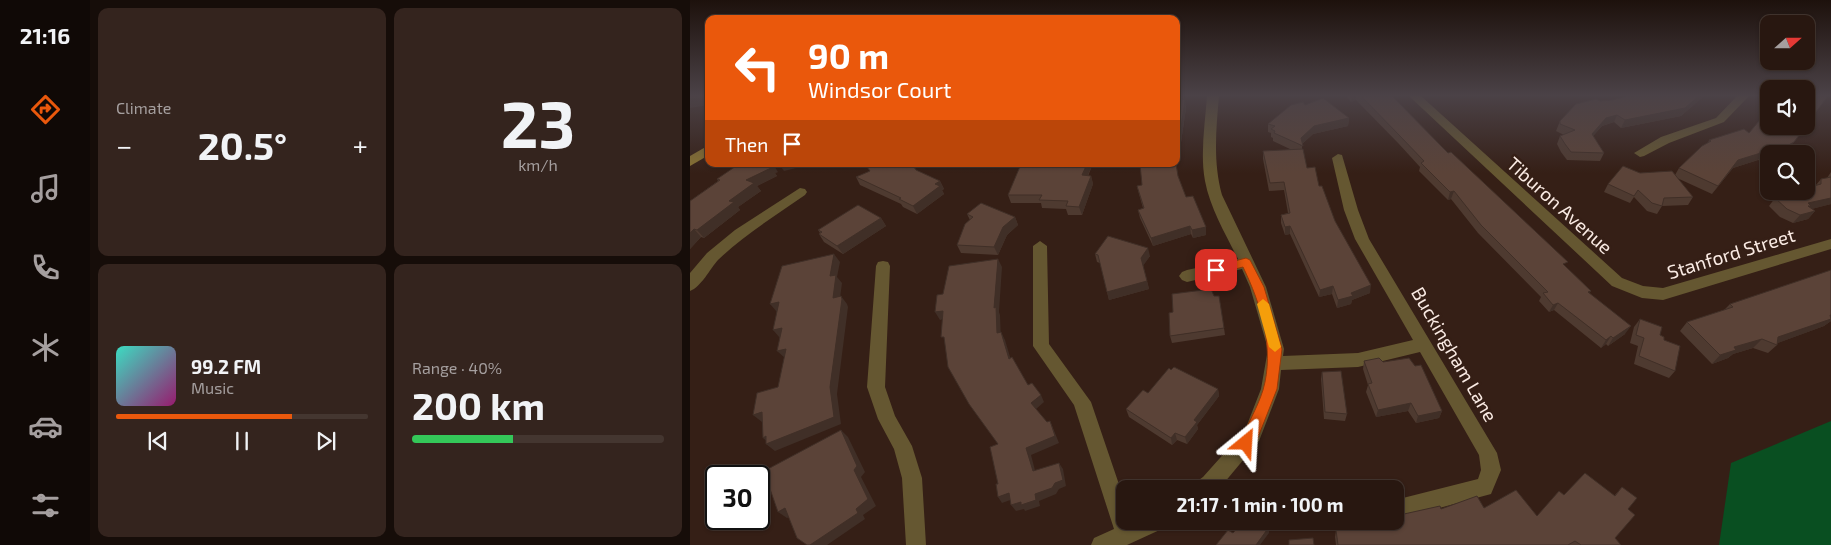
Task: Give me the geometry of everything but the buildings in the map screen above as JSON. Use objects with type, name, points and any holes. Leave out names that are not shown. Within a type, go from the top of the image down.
[{"type":"main road","points":[[692,159],[705,151]]},
{"type":"street","points":[[1211,121],[1209,148],[1211,180],[1215,195],[1258,287],[1276,349],[1270,389],[1252,435],[1213,480]]},
{"type":"street","name":"Tiburon Avenue","points":[[1442,121],[1617,282],[1642,292]]},
{"type":"street","points":[[1640,153],[1665,140],[1716,121]]},
{"type":"street","name":"Buckingham Lane","points":[[1338,158],[1351,210],[1362,239],[1488,452],[1492,470],[1484,488],[1404,508]]},
{"type":"street","points":[[690,285],[700,268],[726,245],[800,192]]},
{"type":"street","name":"Stanford Street","points":[[1642,292],[1663,294],[1831,244]]},
{"type":"street","points":[[1040,246],[1041,346],[1082,402],[1126,535]]},
{"type":"street","points":[[1187,276],[1246,262]]},
{"type":"street","points":[[883,266],[876,387],[887,419],[903,446],[912,478],[916,545]]},
{"type":"street","points":[[1275,363],[1358,360],[1425,344]]},
{"type":"street","points":[[1101,545],[1137,530]]},
{"type":"green space","points":[[1831,421],[1831,545],[1719,545],[1731,463]]},
{"type":"slow traffic","points":[[1263,304],[1275,347]]},
{"type":"route","points":[[1216,270],[1246,262],[1258,287],[1276,349],[1270,389],[1252,435],[1246,443]]}]
